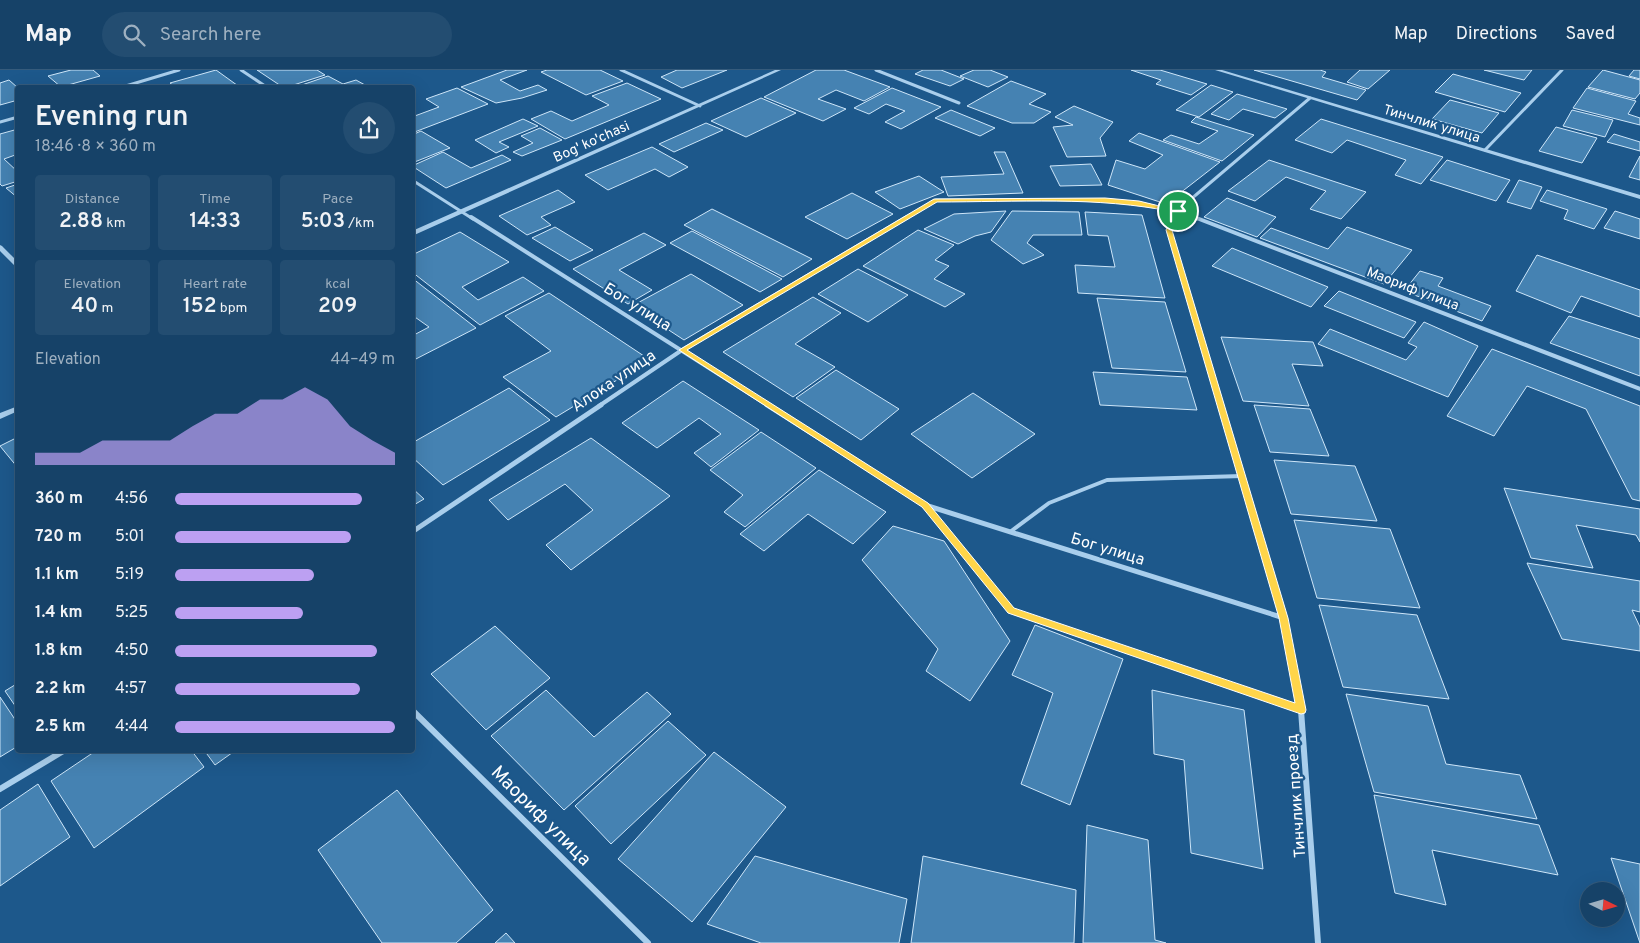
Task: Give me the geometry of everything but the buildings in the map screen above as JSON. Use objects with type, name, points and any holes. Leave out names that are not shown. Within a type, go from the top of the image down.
[{"type":"street","points":[[129,85],[179,70]]},
{"type":"street","points":[[241,70],[264,85]]},
{"type":"street","points":[[621,70],[700,106]]},
{"type":"street","name":"Bog' ko'chasi","points":[[415,233],[779,70]]},
{"type":"street","points":[[876,70],[959,103]]},
{"type":"street","name":"Тинчлик улица","points":[[1217,70],[1640,197]]},
{"type":"street","points":[[1485,150],[1562,70]]},
{"type":"street","points":[[1178,211],[1310,98]]},
{"type":"street","points":[[0,122],[15,118]]},
{"type":"street","name":"Бог улица","points":[[415,182],[925,505],[1284,618]]},
{"type":"street","name":"Алока улица","points":[[415,530],[682,350],[936,200],[1105,200],[1139,203],[1178,211]]},
{"type":"street","name":"Маориф улица","points":[[1178,211],[1640,389]]},
{"type":"street","name":"Тинчлик проезд","points":[[1178,211],[1169,230],[1284,618],[1301,710],[1318,943]]},
{"type":"street","points":[[0,247],[15,263]]},
{"type":"street","points":[[0,416],[15,409]]},
{"type":"street","name":"Бог улица","points":[[925,505],[1011,611],[1301,710]]},
{"type":"street","name":"Маориф улица","points":[[415,713],[648,943]]},
{"type":"street","points":[[0,789],[60,753]]},
{"type":"lane","points":[[1010,532],[1048,502],[1108,480],[1242,476]]},
{"type":"route","points":[[936,200],[1105,200],[1139,203],[1178,211],[1169,230],[1284,618],[1301,710],[1011,611],[925,505],[682,350],[936,200]]}]
